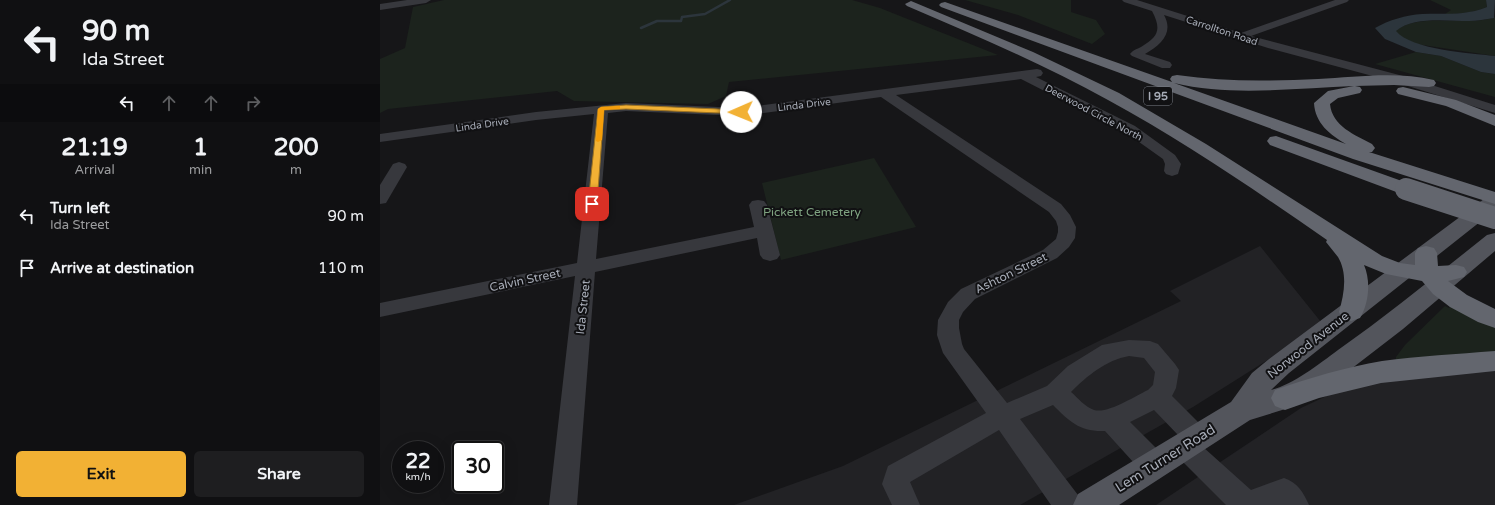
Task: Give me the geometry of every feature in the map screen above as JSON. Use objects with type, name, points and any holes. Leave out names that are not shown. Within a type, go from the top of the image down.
[{"type":"highway","name":"I 95","points":[[928,0],[974,14],[1312,138],[1495,199]]},
{"type":"highway","name":"I 95","points":[[1208,115],[981,29],[907,3],[1067,73],[1122,101],[1188,140],[1325,229]]},
{"type":"highway","points":[[1049,42],[1156,74],[1185,80],[1217,84],[1268,86],[1363,75],[1429,83]]},
{"type":"highway","points":[[1425,175],[1369,149],[1340,132],[1324,117],[1322,103],[1333,94],[1344,91],[1359,89],[1388,89],[1419,94],[1451,102],[1495,121]]},
{"type":"highway","points":[[1259,135],[1406,189],[1495,218]]},
{"type":"highway","points":[[1325,229],[1374,261],[1388,267],[1404,271],[1438,272],[1452,297],[1495,319]]},
{"type":"highway","points":[[1325,229],[1343,248],[1351,261],[1356,275],[1356,292],[1351,312]]},
{"type":"highway","points":[[1285,398],[1319,387],[1381,372],[1495,361]]},
{"type":"main road","points":[[1241,410],[1285,398],[1320,378],[1359,350],[1438,272],[1495,199]]},
{"type":"main road","points":[[1438,272],[1495,240]]},
{"type":"main road","name":"Norwood Avenue","points":[[1241,410],[1262,380],[1404,271]]},
{"type":"main road","name":"Lem Turner Road","points":[[1090,505],[1241,410]]},
{"type":"street","points":[[380,8],[426,0]]},
{"type":"street","name":"Carrollton Road","points":[[1128,0],[1142,5],[1158,4],[1206,24],[1241,36],[1317,57],[1358,64],[1495,103]]},
{"type":"street","points":[[1241,36],[1344,0]]},
{"type":"street","points":[[1158,4],[1164,24],[1163,30],[1158,40],[1136,54],[1166,66]]},
{"type":"street","points":[[1164,24],[1206,24]]},
{"type":"street","name":"Carrollton Road","points":[[1317,57],[1363,75]]},
{"type":"street","name":"Linda Drive","points":[[380,138],[536,116],[626,107],[741,112],[1030,74]]},
{"type":"street","name":"Deerwood Circle North","points":[[1030,74],[1130,129],[1168,156],[1174,165],[1172,171]]},
{"type":"street","points":[[1399,79],[1495,109]]},
{"type":"street","name":"Ashton Street","points":[[885,94],[1055,208],[1067,223],[1068,232],[1066,239],[1060,247],[1050,254],[968,294],[957,303],[950,314],[947,326],[948,340],[954,353],[1068,505]]},
{"type":"street","name":"Ida Street","points":[[563,505],[601,109]]},
{"type":"street","points":[[383,190],[399,167]]},
{"type":"street","points":[[758,205],[770,255]]},
{"type":"street","name":"Calvin Street","points":[[380,310],[764,231]]},
{"type":"street","points":[[906,505],[896,484],[898,475],[1002,416],[1056,393],[1076,372],[1110,351],[1129,348],[1150,350],[1167,370],[1164,388],[1157,397],[1111,420],[1092,421],[1077,413],[1056,393]]},
{"type":"street","points":[[1157,397],[1190,442],[1265,503]]},
{"type":"street","points":[[1111,420],[1154,465]]},
{"type":"shaded area","points":[[1486,0],[1495,0],[1494,18],[1472,21],[1421,21],[1403,26],[1396,31],[1415,42],[1442,50],[1495,56],[1495,74],[1481,72],[1441,56],[1416,52],[1385,39],[1375,28],[1392,20],[1410,15],[1463,13],[1479,10],[1487,7]]},
{"type":"shaded area","points":[[1260,246],[1321,322],[1266,361],[1193,407],[1020,505],[734,505],[843,466],[1181,301],[1170,291]]},
{"type":"shaded area","points":[[1495,369],[1495,505],[1156,505],[1301,408],[1333,393],[1398,376]]},
{"type":"green space","points":[[444,0],[852,0],[880,8],[998,55],[729,82],[726,96],[708,104],[574,101],[557,91],[388,109],[380,113],[380,59],[405,48],[413,7]]},
{"type":"green space","points":[[965,0],[1071,0],[1071,12],[1096,20],[1105,34],[1092,44],[1018,15]]},
{"type":"green space","points":[[1430,0],[1486,0],[1487,7],[1466,13],[1445,14],[1451,10]]},
{"type":"green space","points":[[1495,17],[1495,56],[1416,44],[1401,37],[1395,31],[1406,25],[1418,22],[1471,21]]},
{"type":"green space","points":[[1416,52],[1441,56],[1481,72],[1495,74],[1495,97],[1375,64]]},
{"type":"green space","name":"Pickett Cemetery","points":[[874,158],[916,227],[781,260],[762,183]]},
{"type":"green space","points":[[1448,303],[1495,326],[1495,356],[1396,360],[1396,357],[1405,345],[1445,306],[1450,307],[1447,305]]},
{"type":"waterway","points":[[641,28],[657,21],[681,21],[682,17],[705,14],[730,0]]},
{"type":"slow traffic","points":[[598,140],[601,109],[618,108]]},
{"type":"route","points":[[592,204],[601,109],[626,107],[726,113],[741,112]]}]
